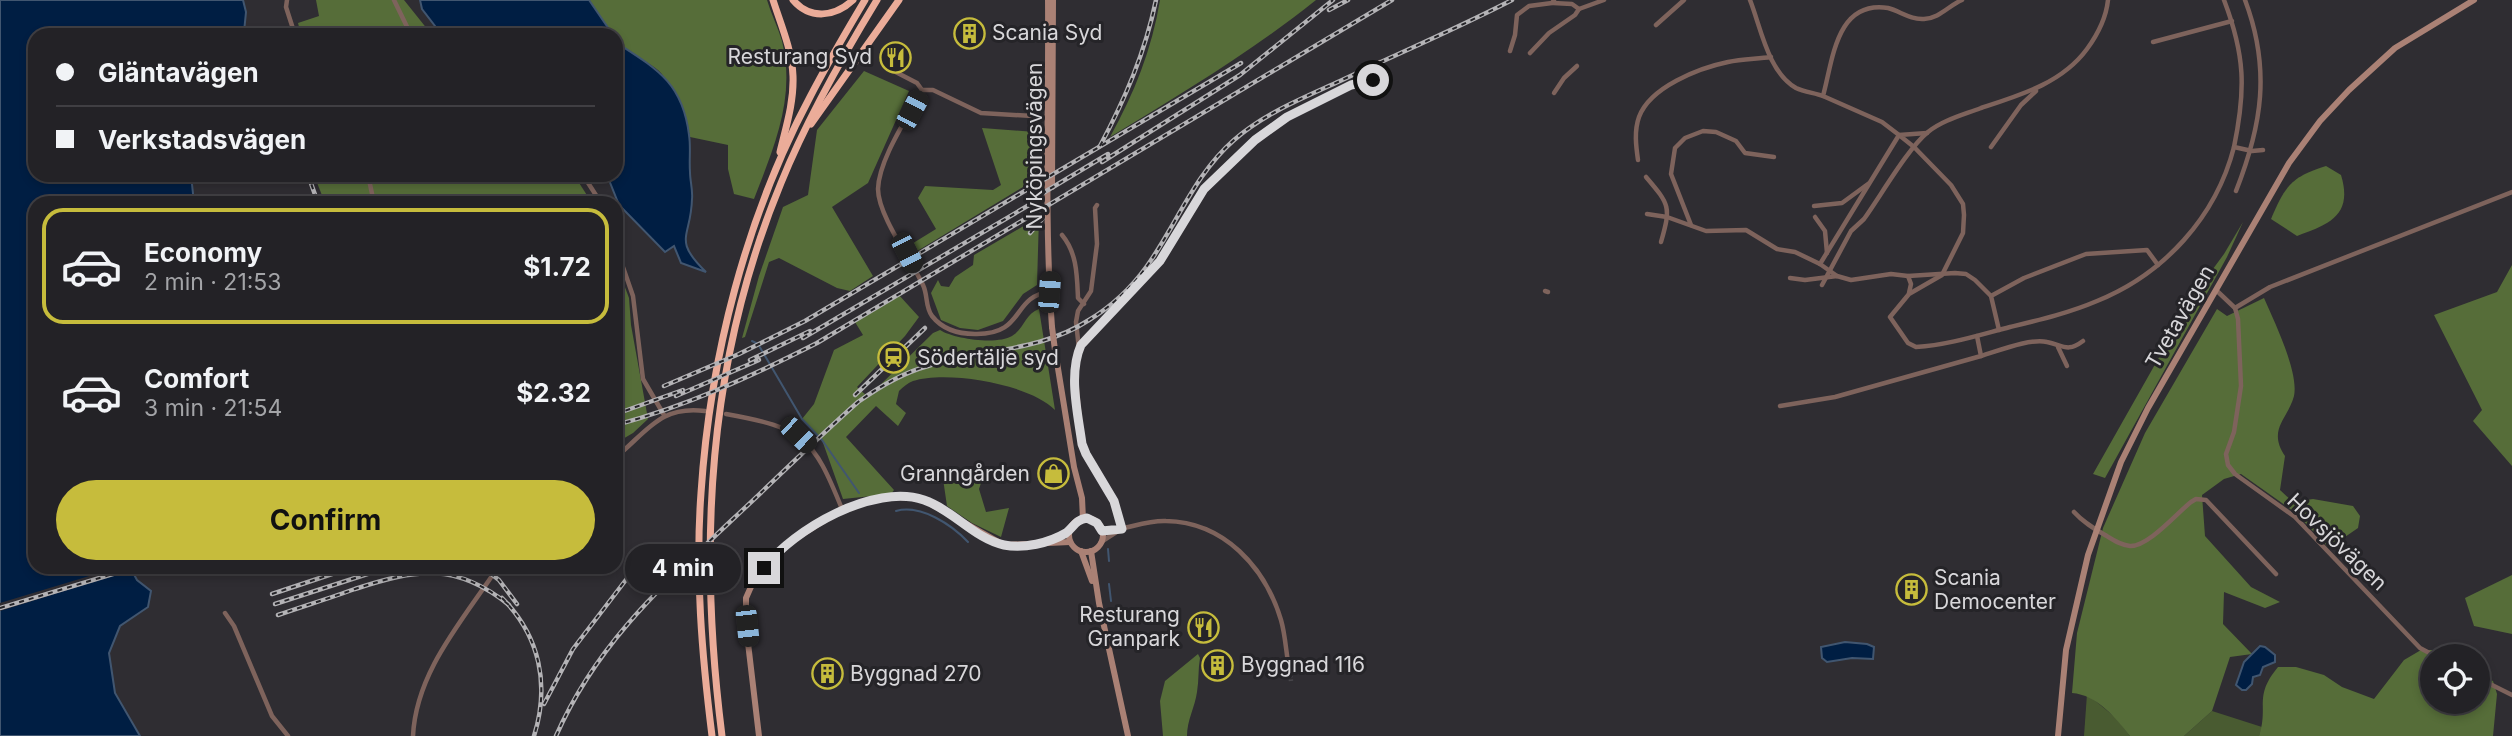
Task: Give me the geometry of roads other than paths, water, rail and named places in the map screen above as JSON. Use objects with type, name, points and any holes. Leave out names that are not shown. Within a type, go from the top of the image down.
[{"type":"highway","points":[[773,0],[789,49],[793,86],[790,112],[773,176]]},
{"type":"highway","points":[[793,0],[810,12],[826,14],[841,10],[853,0]]},
{"type":"highway","points":[[712,736],[699,569],[701,494],[710,407],[730,310],[754,226],[773,176],[809,98],[865,0]]},
{"type":"highway","points":[[722,736],[713,658],[709,568],[710,494],[717,429],[733,340],[750,270],[796,148],[818,102],[877,0]]},
{"type":"highway","points":[[796,148],[900,0]]},
{"type":"main road","name":"Nyköpingsvägen","points":[[1050,0],[1049,292],[1055,350],[1074,467],[1082,498],[1092,519]]},
{"type":"main road","name":"Tvetavägen","points":[[2058,736],[2066,650],[2088,555],[2106,499],[2134,433],[2288,163],[2320,121],[2358,81],[2395,48],[2474,0]]},
{"type":"main road","points":[[759,736],[746,598],[754,580],[774,556],[842,509],[879,498],[906,497],[924,500],[1004,545],[1070,542]]},
{"type":"main road","name":"Nyköpingsvägen","points":[[1082,498],[1083,519]]},
{"type":"main road","points":[[1046,543],[1069,531],[1075,522],[1083,519],[1092,519],[1102,531],[1101,542],[1091,551],[1081,551],[1070,542],[1069,531]]},
{"type":"main road","points":[[1081,551],[1099,603]]},
{"type":"main road","points":[[1091,551],[1099,603],[1128,736]]},
{"type":"street","points":[[287,0],[286,7],[293,28]]},
{"type":"street","points":[[394,0],[408,28]]},
{"type":"street","points":[[1530,52],[1579,9],[1604,0]]},
{"type":"street","points":[[1656,25],[1685,0]]},
{"type":"street","points":[[1750,0],[1771,57],[1782,77],[1797,89],[1823,96],[1882,122],[1914,147],[1951,185],[1963,204],[1963,233],[1942,275],[1909,294],[1890,317],[1908,343],[1916,347],[1977,336],[2095,302],[2133,284],[2158,265],[2192,231],[2209,209],[2221,184],[2234,147],[2243,92],[2241,56],[2224,0]]},
{"type":"street","points":[[1823,96],[1844,22],[1854,12],[1869,7],[1889,9],[1905,17],[1923,19],[1942,15],[1962,0]]},
{"type":"street","points":[[1822,285],[1851,231],[1864,219],[1914,147],[1927,133],[1952,118],[2039,88],[2063,75],[2097,36],[2107,13],[2109,0]]},
{"type":"street","points":[[2236,191],[2252,151],[2260,103],[2257,46],[2245,0]]},
{"type":"street","points":[[1510,51],[1517,15],[1529,6],[1553,1],[1572,4],[1579,9]]},
{"type":"street","points":[[2153,42],[2232,22]]},
{"type":"street","points":[[882,56],[886,67],[917,83],[922,90]]},
{"type":"street","points":[[1638,160],[1635,142],[1639,116],[1659,90],[1699,71],[1728,62],[1771,57]]},
{"type":"street","points":[[1079,350],[1086,338],[1116,310],[1160,261],[1194,204],[1211,182],[1279,121],[1351,85],[1377,78],[1382,71],[1380,62]]},
{"type":"street","points":[[1553,93],[1563,78],[1577,66]]},
{"type":"street","points":[[1991,148],[2021,105],[2039,88]]},
{"type":"street","points":[[922,90],[933,90],[981,113],[1050,117]]},
{"type":"street","points":[[922,90],[886,160],[878,190],[882,211],[925,289],[931,315],[942,326],[954,331],[989,333],[1008,327],[1031,296],[1049,292]]},
{"type":"street","points":[[1691,226],[1671,174],[1675,148],[1685,138],[1703,131],[1716,132],[1736,141],[1745,153],[1774,157]]},
{"type":"street","points":[[1899,135],[1927,133]]},
{"type":"street","points":[[1820,264],[1899,135]]},
{"type":"street","points":[[2234,147],[2252,151],[2263,150]]},
{"type":"street","points":[[1646,177],[1668,205],[1661,242]]},
{"type":"street","points":[[1814,206],[1842,203],[1872,181]]},
{"type":"street","points":[[2216,290],[2235,308],[2270,288],[2512,192]]},
{"type":"street","points":[[1097,205],[1097,244],[1091,291],[1078,311],[1076,322],[1079,350],[1076,376],[1082,444],[1114,501],[1122,529]]},
{"type":"street","points":[[1647,214],[1667,217],[1706,231],[1745,230],[1777,249],[1796,252],[1820,264],[1837,276]]},
{"type":"street","points":[[1815,217],[1825,231],[1827,254]]},
{"type":"street","points":[[1062,235],[1075,257],[1078,298],[1084,304]]},
{"type":"street","points":[[1991,296],[2024,278],[2086,254],[2147,250],[2158,265]]},
{"type":"street","points":[[623,267],[633,296],[643,379],[664,415]]},
{"type":"street","points":[[1790,278],[1805,280],[1837,276],[1851,280],[1891,274],[1966,274],[1976,280],[1991,296],[1999,330]]},
{"type":"street","points":[[1908,276],[1911,284],[1909,294]]},
{"type":"street","name":"Hovsjövägen","points":[[2235,308],[2241,386],[2234,432],[2226,454],[2228,465],[2235,474],[2295,517],[2420,649]]},
{"type":"street","points":[[1977,336],[1981,356]]},
{"type":"street","points":[[1780,406],[1835,397],[2034,341],[2048,342],[2058,347],[2076,346],[2083,341]]},
{"type":"street","points":[[2058,347],[2067,366]]},
{"type":"street","points":[[623,451],[664,415],[681,410],[705,411]]},
{"type":"street","points":[[726,414],[774,423],[798,435],[821,461],[842,509]]},
{"type":"street","points":[[2074,512],[2096,530],[2117,542],[2137,545],[2191,502],[2206,499],[2276,573]]},
{"type":"street","points":[[1102,531],[1153,521],[1182,522],[1207,530],[1234,545],[1252,563],[1269,589],[1281,620],[1290,673]]},
{"type":"street","points":[[1101,542],[1122,529]]},
{"type":"street","points":[[414,736],[420,696],[429,671],[493,574]]},
{"type":"street","points":[[225,613],[234,626],[272,716],[288,736]]},
{"type":"street","points":[[2490,684],[2512,695]]},
{"type":"water","points":[[0,0],[243,0],[246,12],[244,28],[28,28],[28,182],[192,182],[193,196],[28,196],[28,574],[134,574],[151,591],[148,607],[120,626],[109,653],[115,693],[140,736],[0,736]]},
{"type":"water","points":[[420,0],[589,0],[608,28],[437,28],[422,9]]},
{"type":"water","points":[[623,47],[657,71],[675,91],[681,103],[690,140],[692,192],[686,245],[706,272],[681,263],[674,246],[665,252],[623,209],[623,196],[615,196],[610,182],[623,182]]},
{"type":"water","points":[[1845,642],[1874,647],[1873,659],[1852,658],[1827,662],[1822,658],[1821,647]]},
{"type":"water","points":[[2260,646],[2275,655],[2275,662],[2263,667],[2260,675],[2253,677],[2252,684],[2242,690],[2236,685],[2244,662]]},
{"type":"waterway","points":[[752,341],[758,344],[802,419],[822,440],[859,493]]},
{"type":"waterway","points":[[896,511],[916,510],[926,513],[954,529],[968,542]]},
{"type":"waterway","points":[[1108,549],[1109,561]]},
{"type":"waterway","points":[[1109,584],[1111,601]]},
{"type":"tunnel","points":[[1290,673],[1291,681]]},
{"type":"railway","points":[[1100,146],[1133,75],[1156,0]]},
{"type":"railway","points":[[1102,162],[1240,75],[1333,0]]},
{"type":"railway","points":[[1329,10],[1348,0]]},
{"type":"railway","points":[[623,423],[719,389],[817,343],[1392,0]]},
{"type":"railway","points":[[556,736],[591,672],[633,618],[656,593],[858,402],[909,372],[948,360],[1031,344],[1051,338],[1089,320],[1114,302],[1141,274],[1197,184],[1220,154],[1246,130],[1298,100],[1512,0]]},
{"type":"railway","points":[[664,386],[739,354],[805,321],[1241,63]]},
{"type":"railway","points":[[1033,199],[1108,154]]},
{"type":"railway","points":[[310,182],[316,196]]},
{"type":"railway","points":[[803,338],[1041,198]]},
{"type":"railway","points":[[1030,233],[1043,218]]},
{"type":"railway","points":[[855,395],[925,328]]},
{"type":"railway","points":[[750,360],[810,331]]},
{"type":"railway","points":[[676,396],[759,360]]},
{"type":"railway","points":[[623,411],[683,390]]},
{"type":"railway","points":[[544,704],[573,649],[635,568]]},
{"type":"railway","points":[[0,608],[113,574]]},
{"type":"railway","points":[[272,594],[332,574]]},
{"type":"railway","points":[[275,604],[367,574]]},
{"type":"railway","points":[[278,615],[377,582],[417,574]]},
{"type":"railway","points":[[441,574],[471,582],[490,591],[509,605]]},
{"type":"railway","points":[[491,574],[517,604]]},
{"type":"railway","points":[[502,598],[525,628],[538,662],[541,698],[534,736]]},
{"type":"place","name":"Scania Syd","points":[[969,33]]},
{"type":"place","name":"Resturang Syd","points":[[895,57]]},
{"type":"place","name":"Södertälje syd","points":[[894,358]]},
{"type":"place","name":"Granngården","points":[[1053,474]]},
{"type":"place","name":"Scania Democenter","points":[[1911,590]]},
{"type":"place","name":"Resturang Granpark","points":[[1203,627]]},
{"type":"place","name":"Byggnad 116","points":[[1218,665]]},
{"type":"place","name":"Byggnad 270","points":[[827,674]]}]
